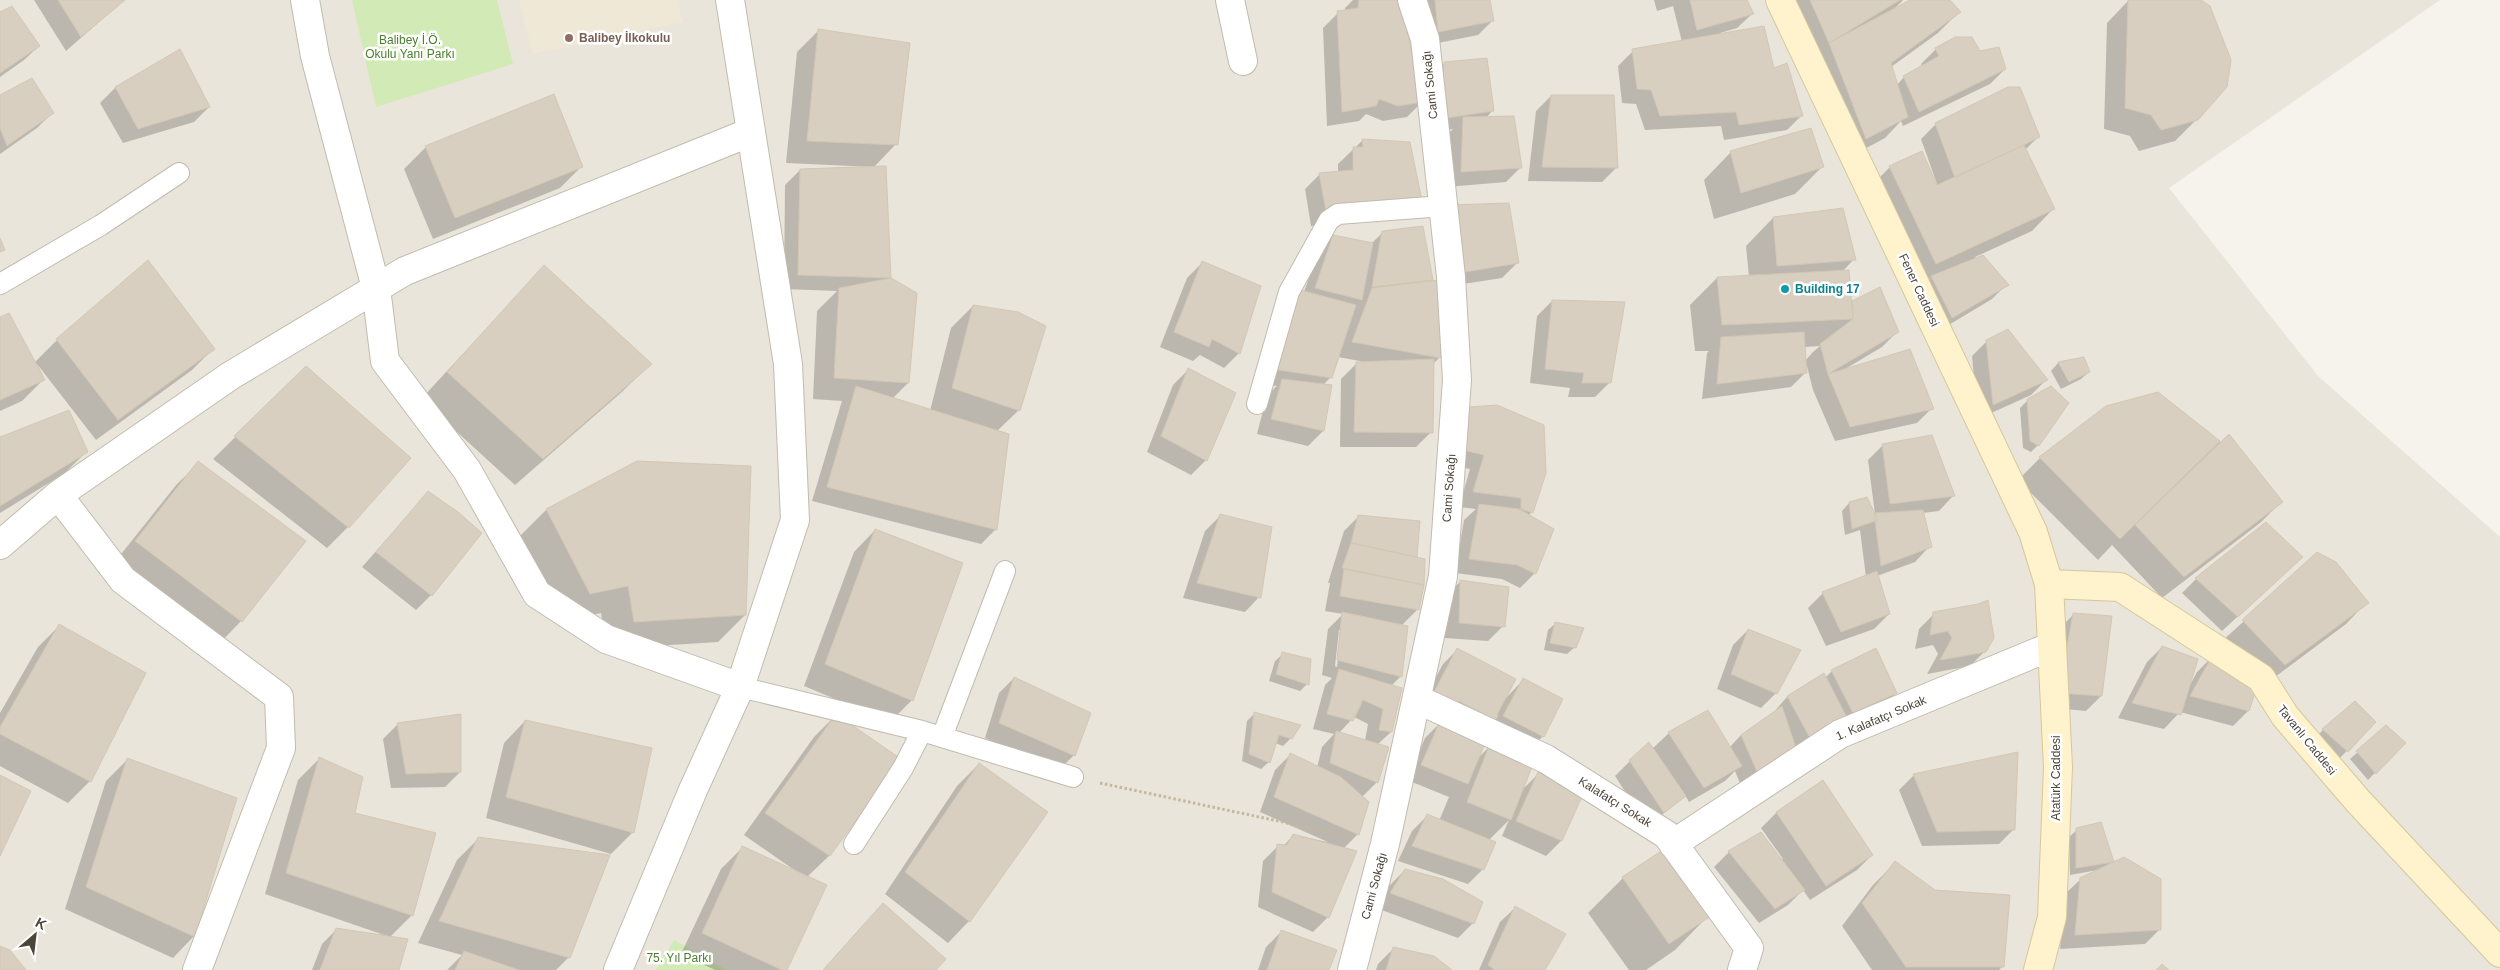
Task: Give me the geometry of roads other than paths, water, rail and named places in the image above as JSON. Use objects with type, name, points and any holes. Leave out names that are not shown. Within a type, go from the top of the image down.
[{"type":"street","points":[[305,0],[315,56],[376,288],[385,360],[467,470],[537,594],[606,639],[740,687]]},
{"type":"street","points":[[618,970],[693,790],[740,687],[795,520],[788,364],[730,0]]},
{"type":"street","points":[[1230,0],[1243,61]]},
{"type":"street","name":"Cami Sokağı","points":[[1352,970],[1385,844],[1443,576],[1457,380],[1451,277],[1425,40],[1412,0]]},
{"type":"street","name":"Fener Caddesi","points":[[1780,0],[2033,532],[2049,584]]},
{"type":"street","points":[[0,545],[58,495],[230,376],[404,271],[751,132]]},
{"type":"street","points":[[58,495],[123,580],[279,697],[281,748],[197,970]]},
{"type":"street","name":"Atatürk Caddesi","points":[[2038,970],[2052,917],[2058,767],[2049,584]]},
{"type":"street","name":"Tavanlı Caddesi","points":[[2049,584],[2120,587],[2261,678],[2285,716],[2352,794],[2500,953]]},
{"type":"street","name":"1. Kalafatçı Sokak","points":[[1673,844],[1840,734],[2052,646]]},
{"type":"street","name":"Kalafatçı Sokak","points":[[1417,700],[1546,759],[1667,835],[1749,948],[1742,970]]},
{"type":"lane","points":[[0,284],[102,225],[179,173]]},
{"type":"lane","points":[[1257,404],[1289,292],[1329,220],[1338,214],[1443,206]]},
{"type":"lane","points":[[942,737],[1005,571]]},
{"type":"lane","points":[[740,687],[942,737],[1073,777]]},
{"type":"lane","points":[[854,844],[903,768],[922,732]]},
{"type":"place","name":"Balibey İlkokulu","points":[[569,38]]},
{"type":"place","name":"Building 17","points":[[1785,289]]},
{"type":"park label","name":"Balibey İ.Ö. Okulu Yanı Parkı","points":[[410,47]]},
{"type":"park label","name":"75. Yıl Parkı","points":[[679,958]]}]
